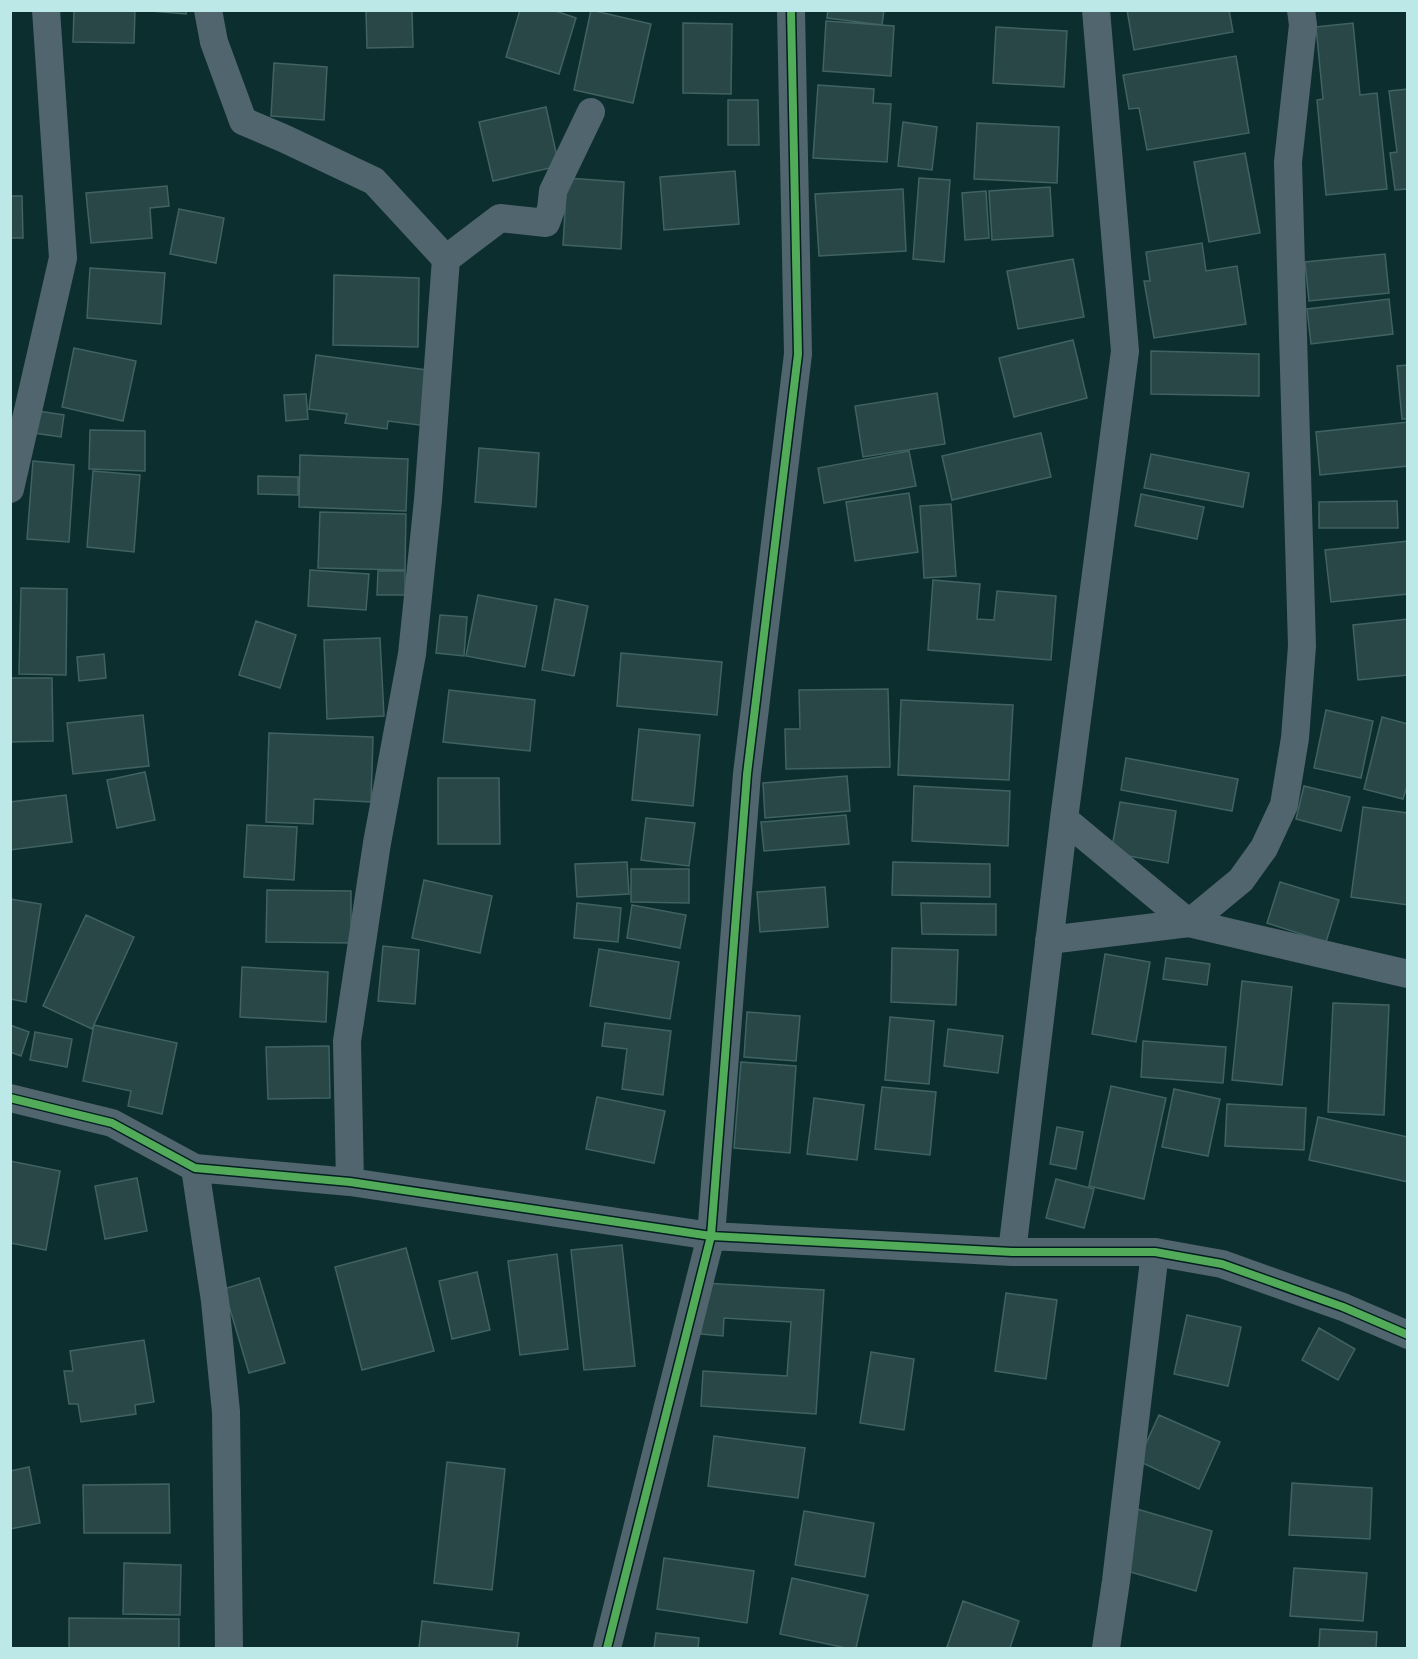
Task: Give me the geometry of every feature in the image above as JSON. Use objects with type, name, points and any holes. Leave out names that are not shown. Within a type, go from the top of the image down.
[{"type":"street","points":[[10,489],[63,258],[46,10]]},
{"type":"street","points":[[208,10],[214,42],[243,121],[374,181],[446,259],[428,500],[412,654],[377,843],[347,1041],[350,1182]]},
{"type":"street","points":[[607,1648],[711,1236],[747,774],[798,354],[791,10]]},
{"type":"street","points":[[1012,1252],[1064,819],[1125,351],[1096,10]]},
{"type":"street","points":[[1189,923],[1241,879],[1263,848],[1284,805],[1294,738],[1302,646],[1288,162],[1303,25],[1301,10]]},
{"type":"street","points":[[446,259],[500,218],[546,224],[553,191],[591,112]]},
{"type":"street","points":[[1064,819],[1189,923]]},
{"type":"street","points":[[1049,940],[1189,923],[1407,974]]},
{"type":"street","points":[[10,1098],[112,1124],[195,1168],[350,1182],[711,1236],[1012,1252],[1155,1252],[1222,1264],[1343,1307],[1407,1335]]},
{"type":"street","points":[[195,1168],[215,1301],[226,1412],[229,1648]]},
{"type":"street","points":[[1106,1648],[1155,1252]]},
{"type":"building","points":[[74,10],[135,10],[134,43],[73,42]]},
{"type":"building","points":[[139,10],[187,10],[186,14]]},
{"type":"building","points":[[366,10],[412,10],[413,47],[367,48]]},
{"type":"building","points":[[520,10],[553,10],[576,18],[559,74],[506,57]]},
{"type":"building","points":[[591,10],[651,24],[633,103],[574,90]]},
{"type":"building","points":[[828,10],[884,10],[882,25],[827,18]]},
{"type":"building","points":[[1127,10],[1229,10],[1233,32],[1134,50]]},
{"type":"building","points":[[826,21],[894,26],[891,76],[823,71]]},
{"type":"building","points":[[683,23],[732,24],[731,94],[683,93]]},
{"type":"building","points":[[1353,23],[1360,95],[1377,93],[1387,189],[1326,195],[1317,100],[1323,99],[1316,27]]},
{"type":"building","points":[[996,27],[1067,31],[1064,87],[993,83]]},
{"type":"building","points":[[1236,56],[1249,133],[1147,150],[1139,108],[1129,109],[1123,75]]},
{"type":"building","points":[[274,63],[327,67],[324,120],[271,116]]},
{"type":"building","points":[[818,85],[874,89],[873,103],[891,104],[887,162],[813,158]]},
{"type":"building","points":[[1408,89],[1408,189],[1395,190],[1390,153],[1397,152],[1389,91]]},
{"type":"building","points":[[728,100],[758,100],[759,145],[728,145]]},
{"type":"building","points":[[546,107],[559,166],[493,181],[479,122]]},
{"type":"building","points":[[903,122],[937,127],[932,170],[898,166]]},
{"type":"building","points":[[977,123],[1059,127],[1057,183],[974,179]]},
{"type":"building","points":[[1245,153],[1260,233],[1209,242],[1194,162]]},
{"type":"building","points":[[735,171],[739,224],[664,230],[660,177]]},
{"type":"building","points":[[567,178],[624,182],[621,249],[563,245]]},
{"type":"building","points":[[919,178],[950,180],[944,262],[913,259]]},
{"type":"building","points":[[167,186],[169,206],[150,208],[152,238],[91,243],[86,193]]},
{"type":"building","points":[[1050,187],[1053,236],[992,240],[989,191]]},
{"type":"building","points":[[903,189],[906,251],[819,256],[815,194]]},
{"type":"building","points":[[986,191],[989,238],[965,240],[962,193]]},
{"type":"building","points":[[10,196],[22,196],[23,238],[10,238]]},
{"type":"building","points":[[179,209],[224,218],[216,263],[170,254]]},
{"type":"building","points":[[1202,243],[1206,271],[1237,266],[1246,324],[1154,338],[1144,281],[1150,281],[1146,252]]},
{"type":"building","points":[[1385,254],[1389,293],[1309,301],[1305,262]]},
{"type":"building","points":[[1073,259],[1084,317],[1018,329],[1007,271]]},
{"type":"building","points":[[90,268],[165,273],[161,324],[87,318]]},
{"type":"building","points":[[334,275],[419,278],[418,347],[333,345]]},
{"type":"building","points":[[1389,299],[1393,334],[1311,344],[1307,309]]},
{"type":"building","points":[[1073,340],[1087,398],[1014,417],[999,358]]},
{"type":"building","points":[[74,348],[136,361],[123,421],[62,407]]},
{"type":"building","points":[[1151,351],[1259,354],[1259,396],[1151,394]]},
{"type":"building","points":[[316,355],[434,371],[427,426],[388,421],[387,429],[345,423],[347,414],[309,409]]},
{"type":"building","points":[[1408,365],[1408,419],[1402,419],[1397,366]]},
{"type":"building","points":[[937,393],[945,444],[863,457],[855,406]]},
{"type":"building","points":[[306,394],[308,419],[286,421],[284,395]]},
{"type":"building","points":[[38,411],[64,415],[61,437],[34,433]]},
{"type":"building","points":[[1408,422],[1408,466],[1320,475],[1316,432]]},
{"type":"building","points":[[90,430],[145,431],[145,471],[89,469]]},
{"type":"building","points":[[1041,433],[1051,477],[952,500],[942,456]]},
{"type":"building","points":[[479,448],[539,453],[536,507],[475,502]]},
{"type":"building","points":[[909,451],[916,486],[824,503],[818,468]]},
{"type":"building","points":[[1151,454],[1249,473],[1243,507],[1144,488]]},
{"type":"building","points":[[300,455],[408,459],[406,511],[299,507]]},
{"type":"building","points":[[33,461],[74,465],[69,542],[27,539]]},
{"type":"building","points":[[93,471],[140,475],[134,552],[87,547]]},
{"type":"building","points":[[258,476],[298,477],[298,495],[258,494]]},
{"type":"building","points":[[909,493],[918,552],[855,561],[846,502]]},
{"type":"building","points":[[1141,494],[1204,507],[1197,539],[1135,526]]},
{"type":"building","points":[[1397,501],[1398,528],[1319,528],[1319,502]]},
{"type":"building","points":[[951,504],[956,576],[924,578],[920,506]]},
{"type":"building","points":[[320,512],[406,514],[405,570],[318,568]]},
{"type":"building","points":[[1408,541],[1408,594],[1331,602],[1325,550]]},
{"type":"building","points":[[310,570],[369,574],[366,610],[308,606]]},
{"type":"building","points":[[378,571],[405,571],[405,595],[377,595]]},
{"type":"building","points":[[933,580],[980,584],[977,619],[994,620],[997,591],[1056,596],[1051,660],[928,650]]},
{"type":"building","points":[[21,588],[67,589],[66,675],[19,674]]},
{"type":"building","points":[[478,595],[537,606],[525,667],[466,656]]},
{"type":"building","points":[[555,599],[588,606],[574,676],[542,670]]},
{"type":"building","points":[[440,615],[467,617],[464,656],[436,653]]},
{"type":"building","points":[[1408,619],[1408,675],[1358,680],[1353,625]]},
{"type":"building","points":[[256,621],[296,635],[280,688],[239,675]]},
{"type":"building","points":[[380,638],[384,716],[327,719],[324,640]]},
{"type":"building","points":[[621,653],[722,662],[717,715],[617,706]]},
{"type":"building","points":[[104,654],[106,678],[79,681],[77,657]]},
{"type":"building","points":[[10,678],[52,678],[53,741],[10,742]]},
{"type":"building","points":[[888,689],[890,767],[786,769],[785,729],[800,729],[799,690]]},
{"type":"building","points":[[449,690],[535,700],[530,751],[443,742]]},
{"type":"building","points":[[901,700],[1013,705],[1009,780],[898,775]]},
{"type":"building","points":[[1326,710],[1373,721],[1361,778],[1314,768]]},
{"type":"building","points":[[143,715],[149,766],[73,774],[67,723]]},
{"type":"building","points":[[1382,717],[1408,724],[1408,783],[1403,799],[1364,789]]},
{"type":"building","points":[[639,729],[700,735],[693,806],[632,800]]},
{"type":"building","points":[[269,733],[373,737],[371,802],[314,799],[313,824],[266,822]]},
{"type":"building","points":[[1126,758],[1238,779],[1232,811],[1121,790]]},
{"type":"building","points":[[145,772],[155,820],[117,828],[107,780]]},
{"type":"building","points":[[847,776],[850,811],[765,818],[763,783]]},
{"type":"building","points":[[438,778],[499,778],[500,844],[438,844]]},
{"type":"building","points":[[914,786],[1010,791],[1008,846],[912,841]]},
{"type":"building","points":[[1304,786],[1350,797],[1341,831],[1296,819]]},
{"type":"building","points":[[66,795],[72,842],[10,850],[10,802]]},
{"type":"building","points":[[1120,802],[1176,811],[1168,863],[1111,853]]},
{"type":"building","points":[[1363,807],[1408,813],[1408,905],[1351,897]]},
{"type":"building","points":[[846,815],[849,844],[764,851],[761,822]]},
{"type":"building","points":[[646,818],[695,823],[689,866],[641,860]]},
{"type":"building","points":[[247,825],[297,827],[294,880],[244,877]]},
{"type":"building","points":[[627,862],[629,894],[577,897],[575,864]]},
{"type":"building","points":[[893,862],[990,864],[990,897],[892,895]]},
{"type":"building","points":[[631,869],[689,869],[689,903],[631,902]]},
{"type":"building","points":[[424,880],[492,896],[480,953],[412,938]]},
{"type":"building","points":[[1280,882],[1339,900],[1326,942],[1267,923]]},
{"type":"building","points":[[825,887],[828,927],[760,932],[757,892]]},
{"type":"building","points":[[267,890],[351,891],[351,943],[266,942]]},
{"type":"building","points":[[10,899],[41,904],[26,1002],[10,999]]},
{"type":"building","points":[[577,903],[621,908],[618,942],[574,938]]},
{"type":"building","points":[[921,903],[996,904],[996,935],[922,934]]},
{"type":"building","points":[[632,905],[686,915],[680,948],[627,938]]},
{"type":"building","points":[[86,915],[134,937],[92,1029],[43,1006]]},
{"type":"building","points":[[383,946],[419,950],[415,1004],[378,1001]]},
{"type":"building","points":[[892,948],[958,950],[956,1005],[891,1002]]},
{"type":"building","points":[[599,949],[679,962],[670,1019],[590,1006]]},
{"type":"building","points":[[1105,954],[1150,962],[1136,1042],[1092,1034]]},
{"type":"building","points":[[1166,958],[1210,964],[1207,985],[1163,979]]},
{"type":"building","points":[[242,967],[328,972],[326,1022],[240,1017]]},
{"type":"building","points":[[1242,981],[1292,987],[1282,1085],[1232,1080]]},
{"type":"building","points":[[1333,1003],[1389,1005],[1384,1115],[1328,1112]]},
{"type":"building","points":[[747,1012],[800,1016],[796,1061],[744,1057]]},
{"type":"building","points":[[890,1017],[934,1021],[929,1084],[885,1080]]},
{"type":"building","points":[[605,1023],[671,1031],[663,1095],[622,1089],[627,1049],[602,1046]]},
{"type":"building","points":[[10,1025],[29,1032],[21,1056],[10,1052]]},
{"type":"building","points":[[94,1025],[177,1043],[162,1114],[128,1106],[131,1091],[83,1081]]},
{"type":"building","points":[[948,1029],[1003,1036],[998,1073],[944,1066]]},
{"type":"building","points":[[35,1032],[72,1039],[67,1067],[30,1060]]},
{"type":"building","points":[[1143,1041],[1226,1047],[1223,1083],[1141,1077]]},
{"type":"building","points":[[329,1046],[330,1098],[268,1099],[266,1047]]},
{"type":"building","points":[[741,1062],[796,1066],[790,1153],[734,1148]]},
{"type":"building","points":[[1111,1086],[1166,1098],[1144,1199],[1089,1186]]},
{"type":"building","points":[[882,1087],[936,1092],[930,1155],[875,1149]]},
{"type":"building","points":[[1174,1089],[1220,1099],[1208,1156],[1162,1147]]},
{"type":"building","points":[[597,1097],[665,1111],[654,1163],[586,1149]]},
{"type":"building","points":[[814,1098],[864,1105],[857,1160],[807,1154]]},
{"type":"building","points":[[1227,1104],[1306,1108],[1304,1150],[1225,1146]]},
{"type":"building","points":[[1318,1117],[1408,1137],[1408,1182],[1309,1160]]},
{"type":"building","points":[[1057,1127],[1083,1132],[1076,1169],[1050,1164]]},
{"type":"building","points":[[10,1161],[60,1171],[46,1250],[10,1243]]},
{"type":"building","points":[[137,1178],[147,1231],[105,1239],[95,1186]]},
{"type":"building","points":[[1056,1179],[1094,1189],[1084,1228],[1046,1218]]},
{"type":"building","points":[[622,1245],[635,1366],[584,1370],[571,1250]]},
{"type":"building","points":[[406,1248],[434,1351],[362,1370],[335,1267]]},
{"type":"building","points":[[557,1254],[568,1349],[520,1355],[508,1261]]},
{"type":"building","points":[[477,1272],[490,1330],[452,1339],[439,1281]]},
{"type":"building","points":[[259,1278],[285,1363],[249,1373],[224,1289]]},
{"type":"building","points":[[704,1283],[824,1290],[816,1414],[701,1406],[703,1371],[787,1376],[791,1322],[724,1318],[723,1336],[701,1334]]},
{"type":"building","points":[[1006,1293],[1057,1300],[1046,1379],[995,1371]]},
{"type":"building","points":[[1187,1315],[1241,1327],[1228,1386],[1174,1374]]},
{"type":"building","points":[[1319,1328],[1355,1349],[1338,1380],[1302,1360]]},
{"type":"building","points":[[144,1340],[154,1402],[135,1405],[136,1414],[81,1422],[78,1404],[69,1404],[64,1371],[73,1371],[70,1351]]},
{"type":"building","points":[[871,1352],[914,1359],[904,1430],[860,1423]]},
{"type":"building","points":[[1159,1415],[1220,1442],[1199,1489],[1138,1461]]},
{"type":"building","points":[[714,1436],[805,1448],[798,1498],[708,1486]]},
{"type":"building","points":[[447,1462],[505,1469],[492,1590],[434,1583]]},
{"type":"building","points":[[29,1467],[40,1523],[10,1529],[10,1471]]},
{"type":"building","points":[[1292,1483],[1372,1488],[1370,1539],[1289,1535]]},
{"type":"building","points":[[169,1484],[170,1533],[84,1533],[83,1485]]},
{"type":"building","points":[[1137,1509],[1212,1531],[1196,1591],[1120,1569]]},
{"type":"building","points":[[804,1511],[874,1523],[865,1577],[795,1565]]},
{"type":"building","points":[[664,1558],[754,1571],[747,1623],[657,1609]]},
{"type":"building","points":[[124,1563],[181,1565],[180,1615],[123,1614]]},
{"type":"building","points":[[1294,1568],[1367,1573],[1363,1621],[1290,1616]]},
{"type":"building","points":[[792,1578],[868,1595],[856,1648],[846,1648],[780,1634]]},
{"type":"building","points":[[963,1601],[1019,1621],[1010,1648],[947,1647]]},
{"type":"building","points":[[69,1618],[179,1619],[179,1648],[69,1648]]},
{"type":"building","points":[[422,1621],[519,1633],[517,1648],[419,1648]]},
{"type":"building","points":[[1320,1629],[1377,1632],[1376,1648],[1319,1648]]},
{"type":"building","points":[[656,1633],[699,1638],[698,1648],[654,1648]]},
{"type":"cycle path","points":[[607,1648],[711,1236],[747,774],[798,354],[791,10]]},
{"type":"cycle path","points":[[10,1098],[112,1123],[195,1168],[350,1182],[711,1236],[1012,1252],[1155,1252],[1222,1264],[1343,1307],[1408,1335]]}]
